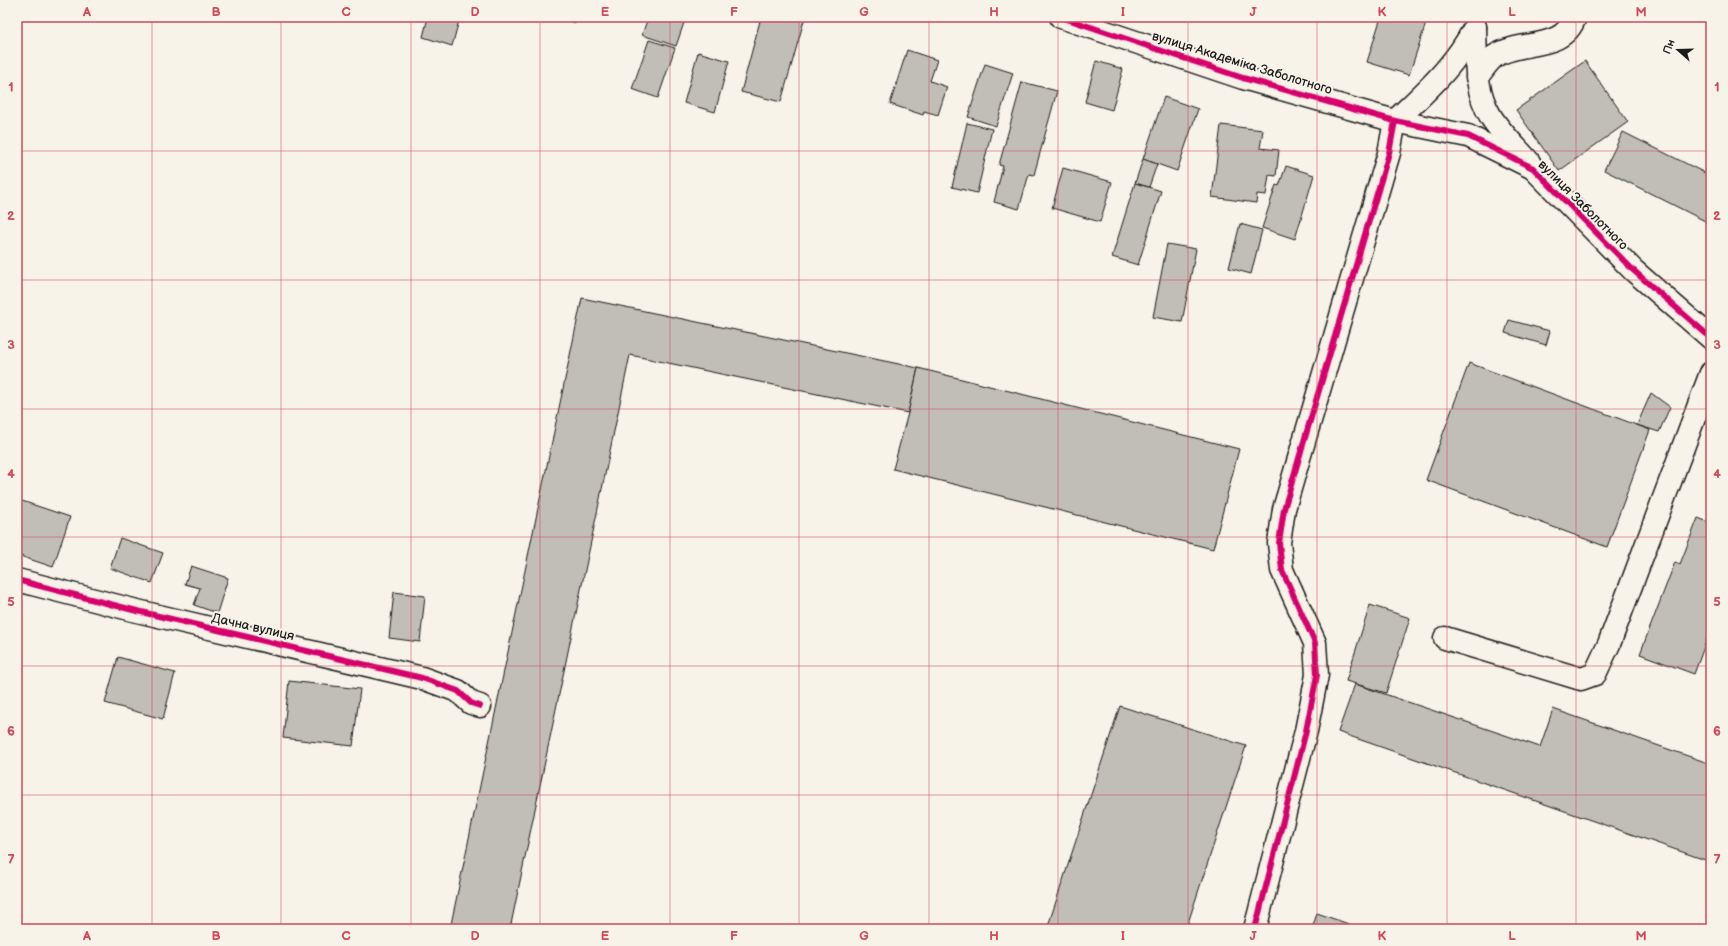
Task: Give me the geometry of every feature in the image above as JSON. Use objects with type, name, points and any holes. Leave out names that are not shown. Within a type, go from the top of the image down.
[{"type":"street","name":"вулиця Академіка Заболотного","points":[[1061,17],[1243,78],[1395,121]]},
{"type":"street","points":[[1477,77],[1494,56],[1500,53],[1507,50],[1560,38],[1573,24],[1575,17]]},
{"type":"street","points":[[1255,929],[1306,731],[1317,675],[1315,643],[1282,570],[1279,543],[1284,509],[1389,154],[1395,121],[1449,68],[1464,48],[1477,22]]},
{"type":"street","points":[[1477,22],[1477,77],[1481,96],[1491,117],[1533,168]]},
{"type":"street","name":"вулиця Заболотного","points":[[1395,121],[1468,136],[1533,168],[1633,270],[1711,338]]},
{"type":"street","points":[[1445,638],[1581,679],[1595,674],[1609,644],[1711,373]]},
{"type":"street","name":"Дачна вулиця","points":[[17,580],[133,610],[422,678],[458,691],[471,703],[480,706]]},
{"type":"building","points":[[428,17],[460,17],[452,46],[423,37]]},
{"type":"building","points":[[556,17],[578,17],[576,23]]},
{"type":"building","points":[[648,17],[686,17],[676,46],[642,35]]},
{"type":"building","points":[[761,17],[805,17],[781,102],[741,92]]},
{"type":"building","points":[[1381,17],[1428,17],[1409,75],[1367,62]]},
{"type":"building","points":[[649,40],[675,48],[658,98],[632,89]]},
{"type":"building","points":[[907,50],[937,60],[930,81],[947,87],[938,115],[924,111],[923,115],[890,104]]},
{"type":"building","points":[[698,52],[729,61],[715,112],[684,103]]},
{"type":"building","points":[[1096,61],[1123,69],[1112,110],[1085,102]]},
{"type":"building","points":[[1585,61],[1628,122],[1559,171],[1516,110]]},
{"type":"building","points":[[985,64],[1013,73],[996,126],[968,117]]},
{"type":"building","points":[[1022,82],[1057,91],[1034,175],[1029,174],[1019,209],[994,202],[1003,166],[999,165]]},
{"type":"building","points":[[1164,97],[1198,109],[1177,171],[1143,159]]},
{"type":"building","points":[[967,123],[992,129],[977,193],[952,187]]},
{"type":"building","points":[[1221,125],[1263,130],[1260,148],[1279,150],[1276,176],[1269,175],[1266,195],[1257,194],[1256,203],[1212,197]]},
{"type":"building","points":[[1623,132],[1711,176],[1711,224],[1604,170]]},
{"type":"building","points":[[1143,159],[1157,164],[1149,187],[1135,183]]},
{"type":"building","points":[[1286,166],[1314,175],[1295,239],[1262,228],[1276,185],[1279,186]]},
{"type":"building","points":[[1063,168],[1112,182],[1100,222],[1052,208]]},
{"type":"building","points":[[1135,183],[1161,191],[1138,265],[1112,257]]},
{"type":"building","points":[[1240,224],[1262,230],[1251,274],[1229,268]]},
{"type":"building","points":[[1167,244],[1196,249],[1182,322],[1153,317]]},
{"type":"building","points":[[582,298],[918,368],[908,413],[630,355],[510,929],[450,929]]},
{"type":"building","points":[[1509,320],[1550,331],[1546,345],[1505,333]]},
{"type":"building","points":[[1469,363],[1650,430],[1607,547],[1426,480]]},
{"type":"building","points":[[918,368],[1239,449],[1213,549],[893,469]]},
{"type":"building","points":[[1651,393],[1670,407],[1659,432],[1637,425]]},
{"type":"building","points":[[19,500],[70,517],[53,567],[17,555],[17,506]]},
{"type":"building","points":[[1698,518],[1711,523],[1711,628],[1694,674],[1640,654],[1675,562],[1680,564]]},
{"type":"building","points":[[120,538],[163,553],[152,583],[110,568]]},
{"type":"building","points":[[191,566],[228,578],[217,613],[194,605],[200,588],[185,584]]},
{"type":"building","points":[[394,592],[425,596],[420,642],[389,638]]},
{"type":"building","points":[[1370,605],[1410,618],[1386,693],[1346,681]]},
{"type":"building","points":[[118,657],[175,673],[163,719],[105,703]]},
{"type":"building","points":[[289,681],[360,689],[353,746],[283,738]]},
{"type":"building","points":[[1355,684],[1540,747],[1553,709],[1711,764],[1711,862],[1338,732]]},
{"type":"building","points":[[1120,706],[1246,746],[1186,929],[1047,929]]},
{"type":"building","points":[[1317,913],[1363,929],[1312,929]]},
{"type":"cycle path","points":[[1061,17],[1243,78],[1395,121],[1468,136],[1533,168],[1633,270],[1711,338]]},
{"type":"cycle path","points":[[1255,929],[1306,731],[1317,675],[1315,643],[1282,570],[1279,543],[1284,509],[1389,153],[1395,121]]},
{"type":"cycle path","points":[[17,580],[133,610],[422,678],[458,691],[471,703],[480,706]]}]
